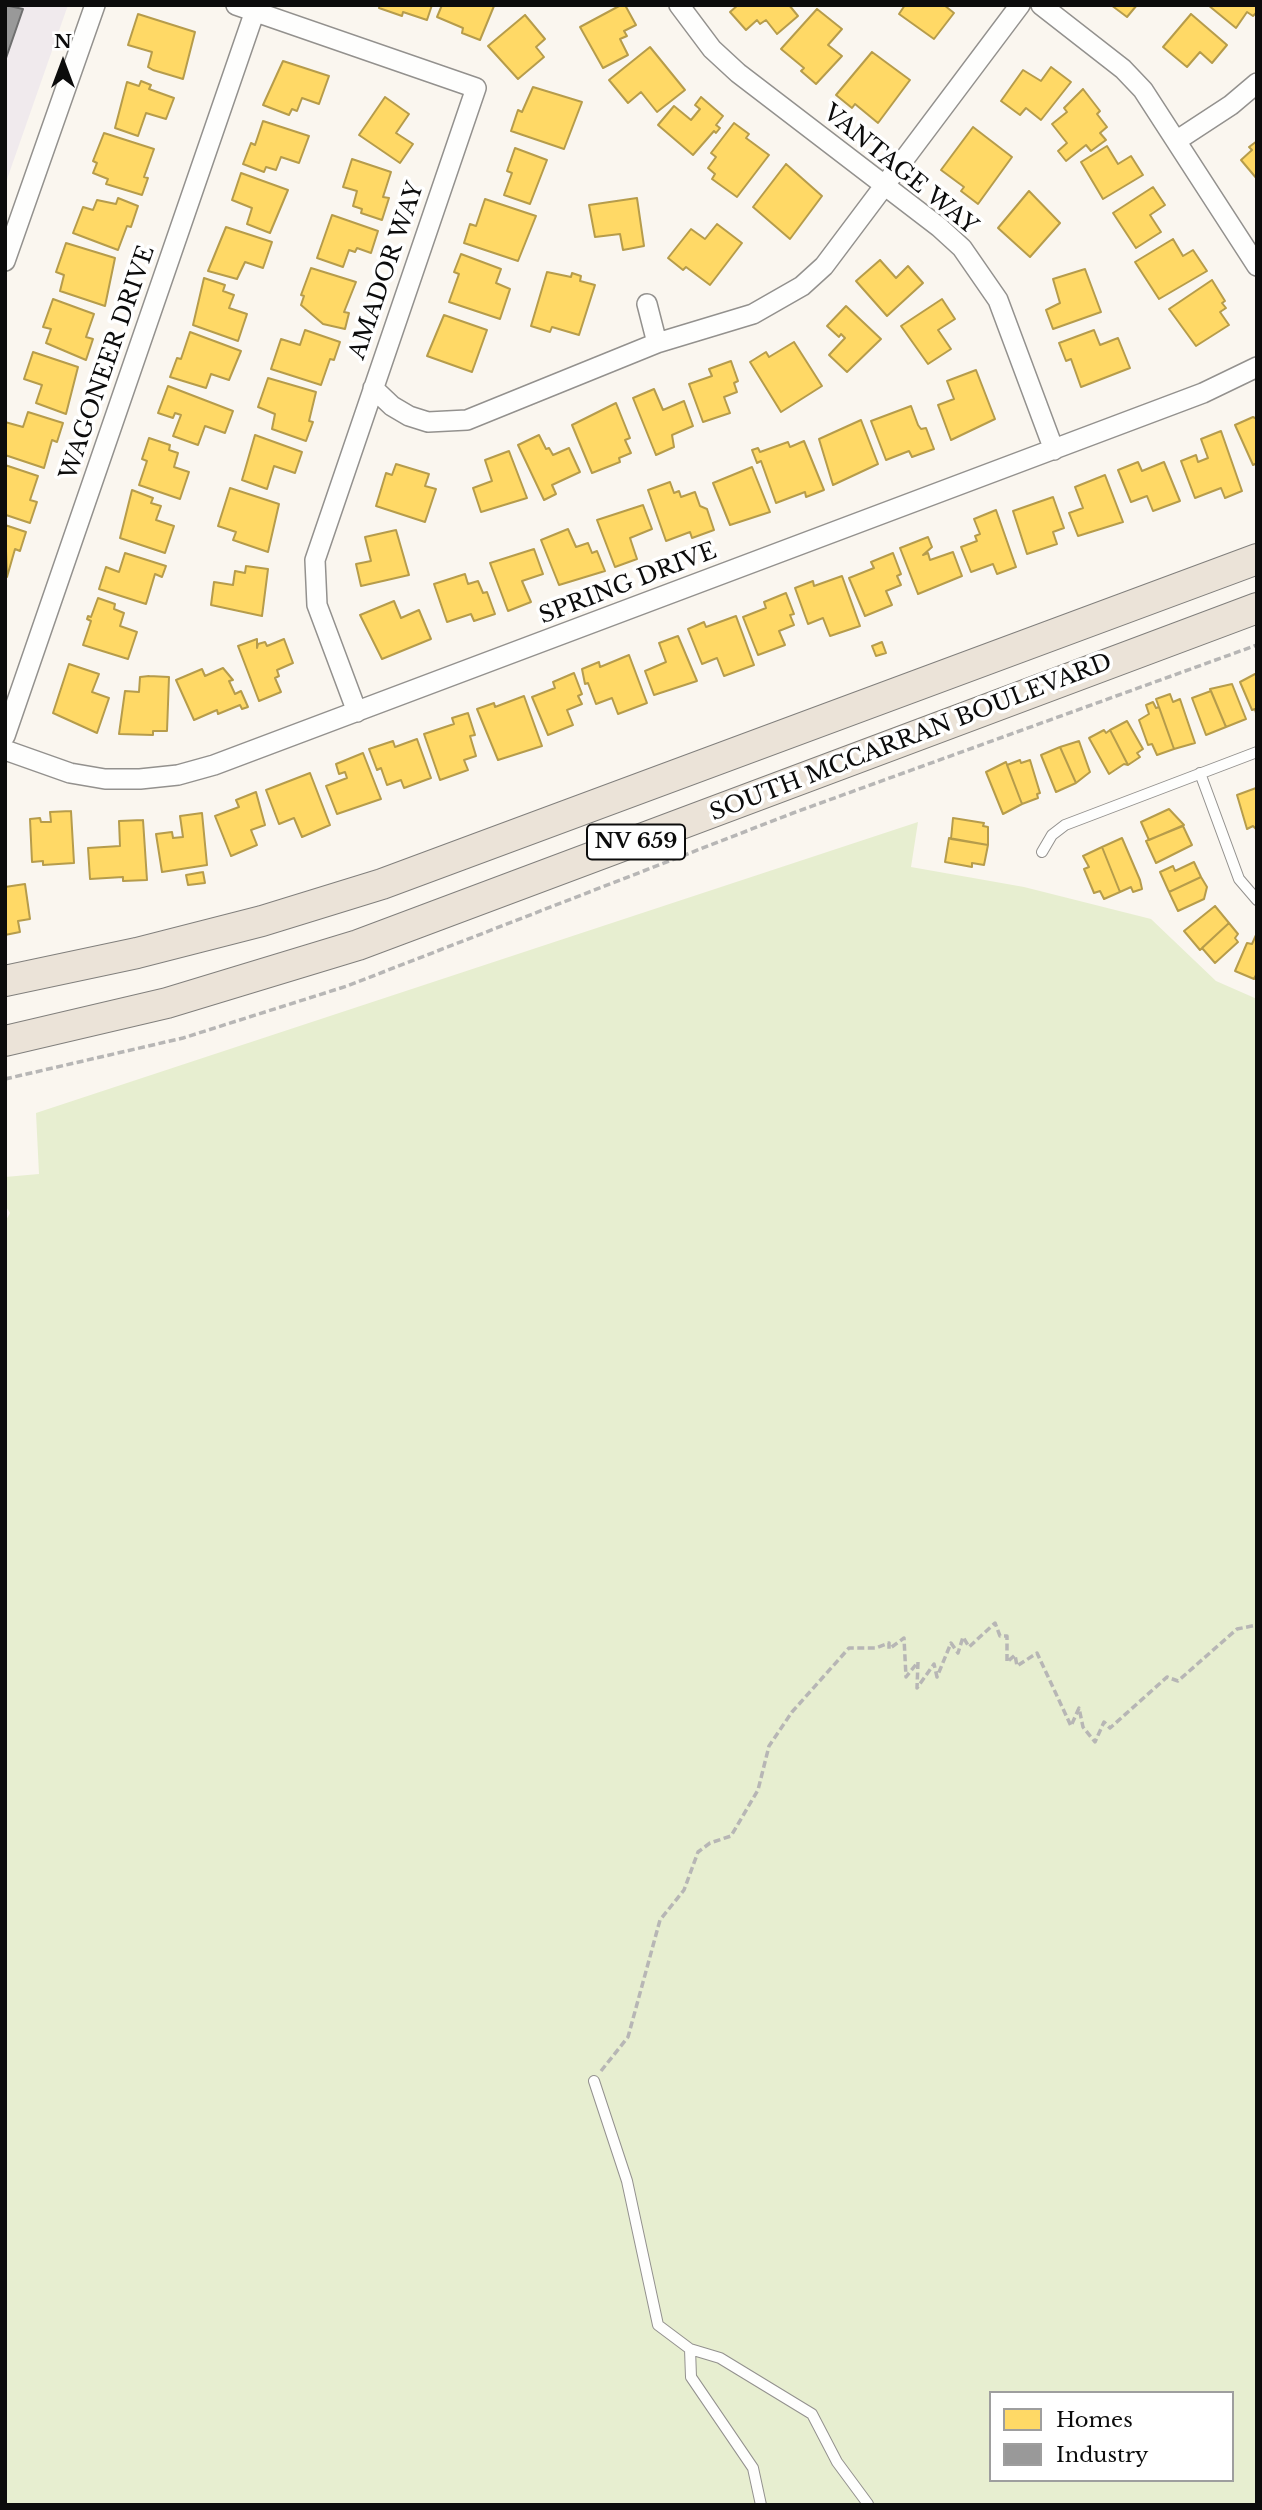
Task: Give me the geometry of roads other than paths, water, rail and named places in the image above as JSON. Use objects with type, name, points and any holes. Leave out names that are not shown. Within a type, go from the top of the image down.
[{"type":"main road","name":"SOUTH MCCARRAN BOULEVARD","points":[[5,981],[149,950],[262,921],[382,884],[1257,559]]},
{"type":"main road","name":"SOUTH MCCARRAN BOULEVARD","points":[[5,1041],[167,1003],[358,945],[1257,608]]},
{"type":"street","name":"VANTAGE WAY","points":[[679,5],[712,48],[738,74],[947,234],[981,271],[998,300],[1054,450]]},
{"type":"street","points":[[373,388],[392,406],[409,416],[428,422],[467,420],[657,342],[753,314],[802,286],[824,266],[1020,5]]},
{"type":"street","points":[[1041,5],[1123,68],[1143,90],[1257,266]]},
{"type":"street","points":[[5,261],[92,6]]},
{"type":"street","name":"AMADOR WAY","points":[[249,7],[476,88],[320,543],[314,582],[317,605],[357,712]]},
{"type":"street","name":"WAGONEER DRIVE","points":[[5,736],[249,7]]},
{"type":"street","points":[[1176,141],[1231,105],[1257,83]]},
{"type":"street","points":[[647,304],[657,342]]},
{"type":"street","name":"SPRING DRIVE","points":[[5,750],[70,773],[140,779],[178,775],[214,765],[1054,450],[1203,393],[1257,367]]},
{"type":"lane","points":[[1042,852],[1052,835],[1065,825],[1257,752]]},
{"type":"lane","points":[[1200,773],[1240,879],[1257,900]]},
{"type":"lane","points":[[594,2081],[626,2181],[658,2325],[690,2349],[720,2357],[812,2414],[837,2462],[867,2504]]},
{"type":"lane","points":[[690,2349],[691,2377],[753,2468],[761,2505]]}]
